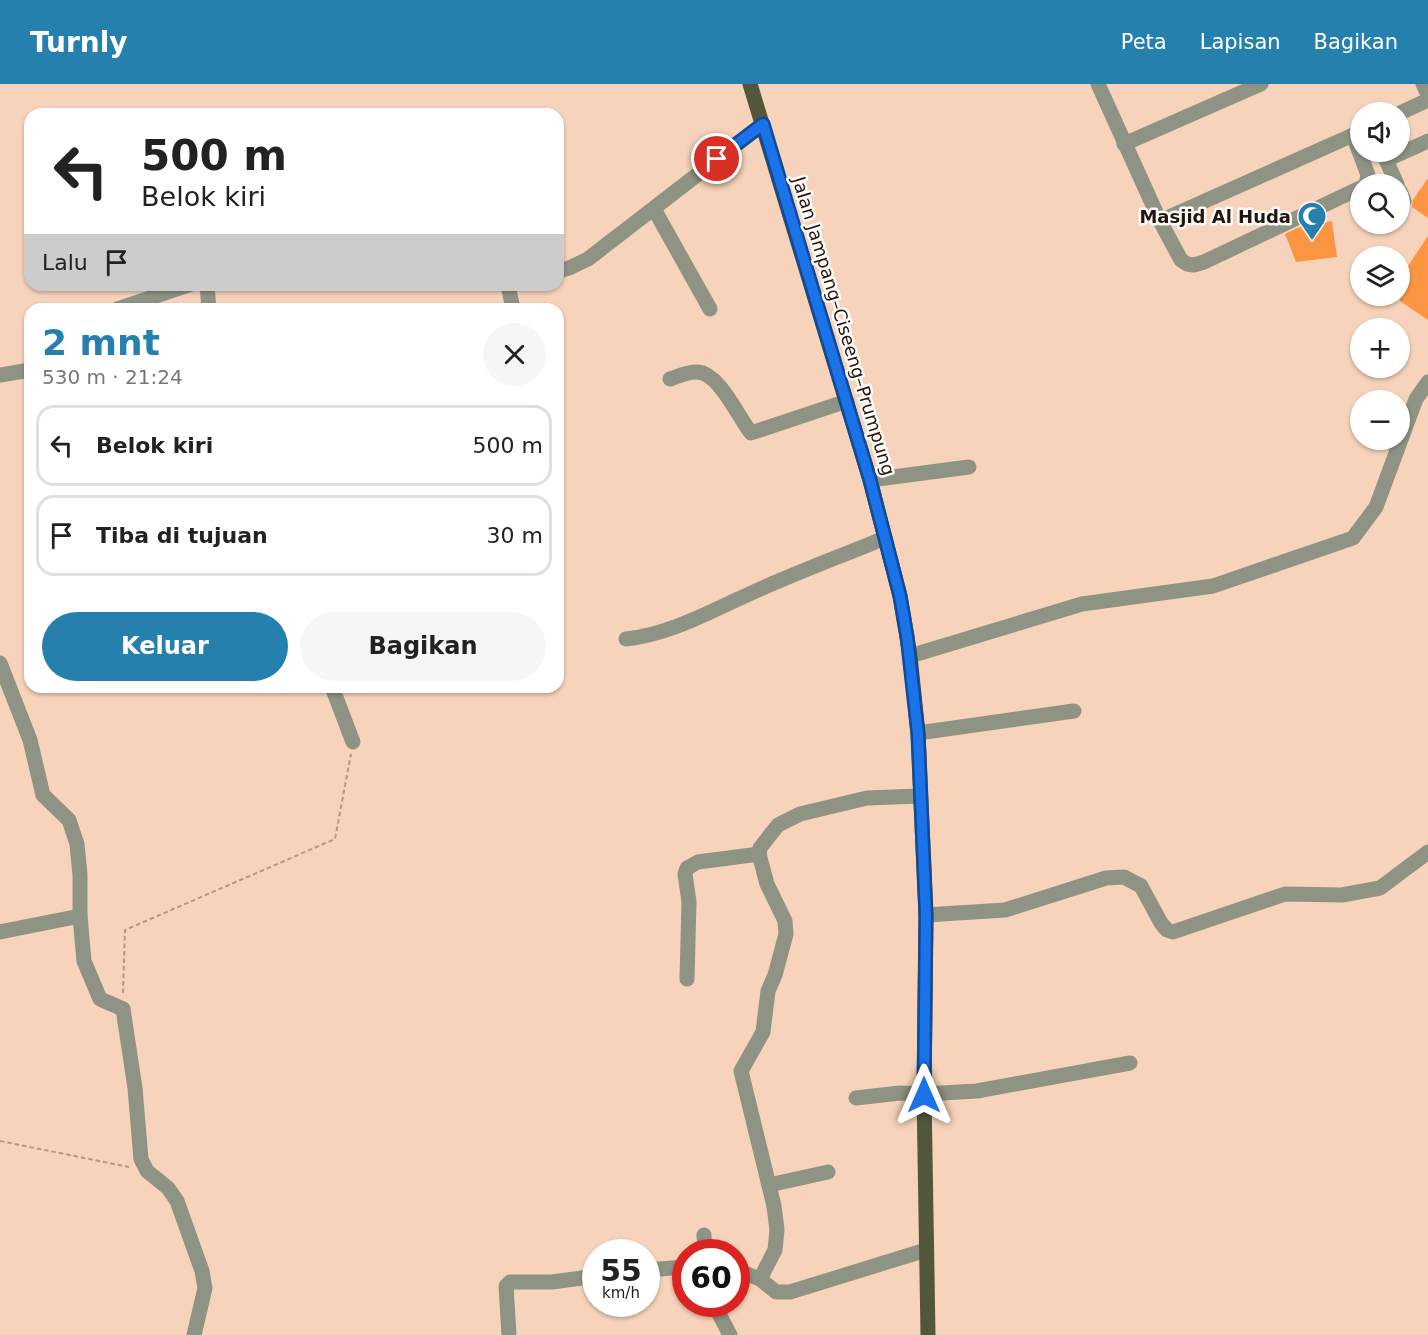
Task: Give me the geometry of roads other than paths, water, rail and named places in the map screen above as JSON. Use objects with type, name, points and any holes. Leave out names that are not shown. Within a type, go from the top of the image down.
[{"type":"main road","name":"Jalan Jampang–Ciseeng–Prumpung","points":[[750,84],[870,480],[900,596],[910,656],[918,734],[926,915],[924,1095],[928,1335]]},
{"type":"street","points":[[1098,84],[1160,221],[1180,260],[1187,264],[1194,265],[1350,193]]},
{"type":"street","points":[[1124,144],[1261,84]]},
{"type":"street","points":[[1423,84],[1428,95]]},
{"type":"street","points":[[1410,108],[1428,100]]},
{"type":"street","points":[[564,269],[588,260],[763,124]]},
{"type":"street","points":[[1160,221],[1350,136]]},
{"type":"street","points":[[1392,174],[1386,160],[1428,141]]},
{"type":"street","points":[[654,209],[710,309]]},
{"type":"street","points":[[135,303],[171,291]]},
{"type":"street","points":[[0,375],[24,371]]},
{"type":"street","points":[[670,379],[688,373],[701,372],[711,376],[751,433],[847,401]]},
{"type":"street","points":[[910,656],[1082,604],[1213,586],[1353,538],[1376,507],[1416,399],[1428,382]]},
{"type":"street","points":[[870,480],[969,467]]},
{"type":"street","points":[[626,639],[654,634],[685,624],[774,583],[885,538]]},
{"type":"street","points":[[0,663],[30,740],[43,795],[69,820],[77,844],[84,961],[100,999],[123,1010],[135,1088],[141,1159],[147,1171],[168,1188],[177,1201],[202,1271],[205,1288],[194,1335]]},
{"type":"street","points":[[334,693],[353,742]]},
{"type":"street","points":[[918,734],[1074,711]]},
{"type":"street","points":[[760,1280],[775,1250],[777,1230],[769,1185],[741,1071],[763,1032],[768,991],[775,975],[786,934],[785,921],[767,884],[759,854],[760,848],[778,825],[800,814],[867,798],[920,796]]},
{"type":"street","points":[[926,915],[1005,910],[1106,878],[1124,877],[1141,886],[1161,923],[1167,930],[1173,932],[1285,894],[1342,896],[1380,888],[1428,852]]},
{"type":"street","points":[[687,979],[688,902],[685,874],[687,868],[698,862],[759,854]]},
{"type":"street","points":[[0,932],[80,916]]},
{"type":"street","points":[[856,1098],[900,1093],[924,1095],[977,1091],[1130,1063]]},
{"type":"street","points":[[769,1185],[828,1172]]},
{"type":"street","points":[[704,1235],[704,1239]]},
{"type":"street","points":[[750,1276],[776,1292],[790,1292],[926,1250]]},
{"type":"street","points":[[509,1335],[506,1286],[510,1282],[552,1282],[582,1278]]},
{"type":"street","points":[[721,1317],[730,1335]]},
{"type":"place","name":"Masjid Al Huda","points":[[1312,242]]}]
